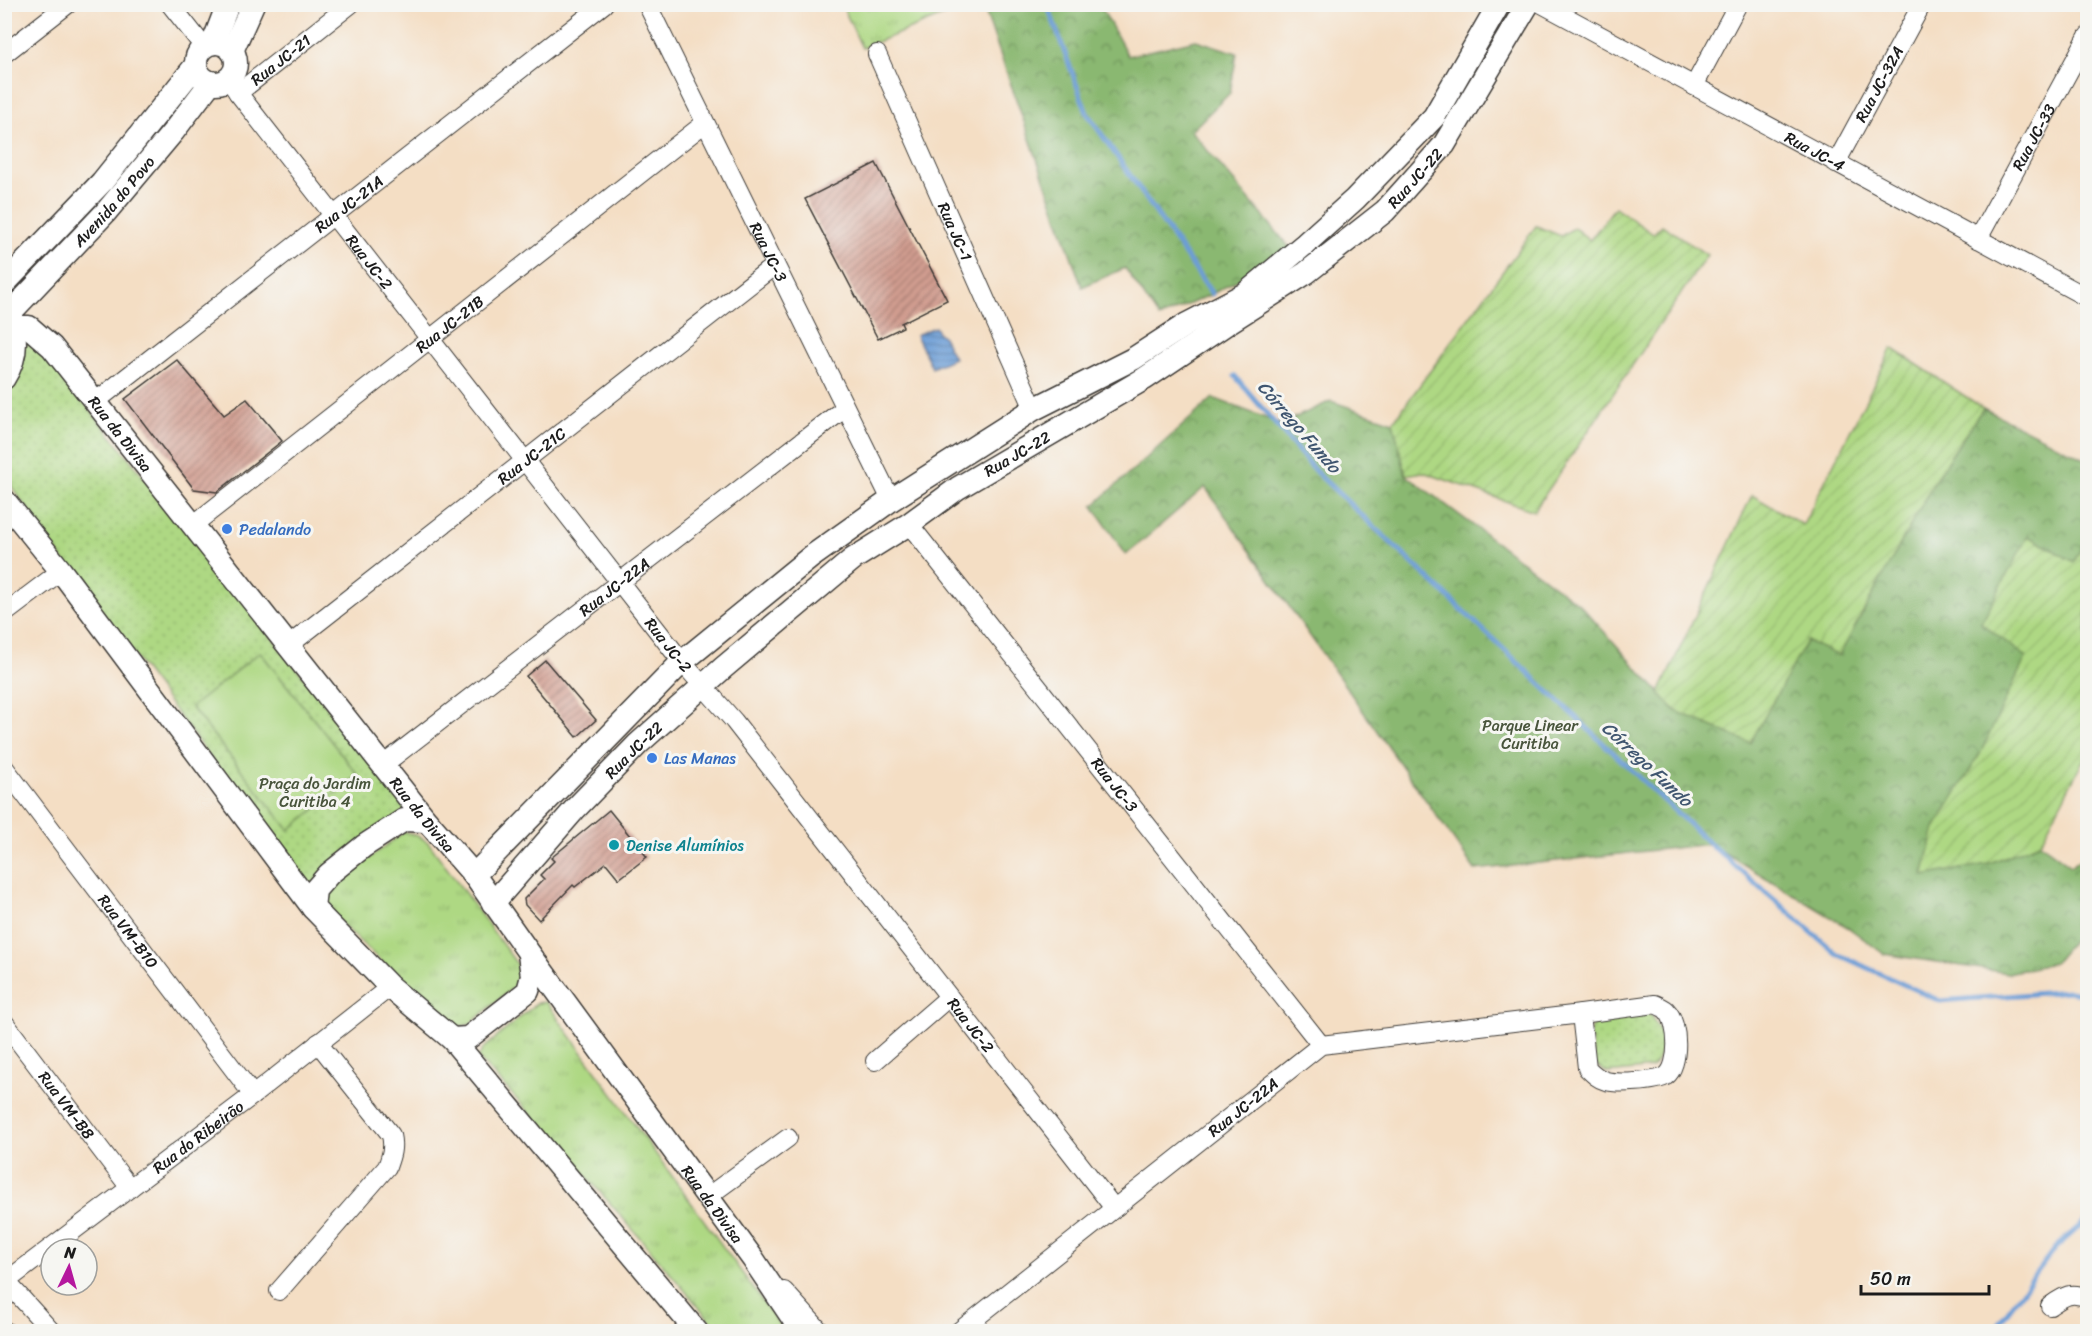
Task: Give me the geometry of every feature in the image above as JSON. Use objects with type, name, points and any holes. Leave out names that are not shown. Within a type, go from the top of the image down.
[{"type":"main road","name":"Avenida do Povo","points":[[211,51],[228,4]]},
{"type":"main road","name":"Avenida do Povo","points":[[4,284],[102,182],[253,4]]},
{"type":"main road","name":"Rua JC-22","points":[[474,875],[682,662],[811,557],[891,500],[1034,409],[1133,359],[1187,324],[1245,294],[1355,199],[1434,117],[1499,4]]},
{"type":"main road","name":"Rua JC-22","points":[[493,903],[575,809],[630,753],[704,686],[853,559],[909,524],[958,488],[1144,379],[1306,273],[1385,211],[1444,145],[1528,4]]},
{"type":"main road","points":[[211,51],[236,60],[235,70],[226,84],[198,73],[211,51]]},
{"type":"main road","name":"Avenida do Povo","points":[[9,316],[105,213],[173,132],[226,84]]},
{"type":"main road","points":[[4,378],[11,368],[16,347],[9,316]]},
{"type":"main road","name":"Rua da Divisa","points":[[9,316],[30,327],[52,347],[427,821],[474,875],[753,1259],[802,1332]]},
{"type":"main road","points":[[1133,359],[1144,379]]},
{"type":"main road","points":[[4,501],[61,571],[313,909],[390,987],[452,1039],[697,1332]]},
{"type":"main road","points":[[313,909],[315,890],[329,874],[364,846],[404,820],[427,821]]},
{"type":"main road","points":[[452,1039],[468,1038],[528,991],[532,976],[529,953]]},
{"type":"street","points":[[4,54],[68,4]]},
{"type":"street","points":[[170,4],[211,51]]},
{"type":"street","name":"Rua JC-21","points":[[226,84],[351,4]]},
{"type":"street","name":"Rua JC-21A","points":[[95,402],[604,4]]},
{"type":"street","name":"Rua JC-3","points":[[647,4],[891,500]]},
{"type":"street","name":"Rua JC-4","points":[[1542,4],[2088,298]]},
{"type":"street","points":[[1694,86],[1738,4]]},
{"type":"street","name":"Rua JC-32A","points":[[1836,163],[1922,4]]},
{"type":"street","name":"Rua JC-33","points":[[1978,239],[2088,36]]},
{"type":"street","name":"Rua JC-1","points":[[877,54],[1034,409]]},
{"type":"street","name":"Rua JC-2","points":[[226,84],[334,216],[682,662],[734,721],[1114,1208]]},
{"type":"street","name":"Rua JC-21B","points":[[193,525],[705,123]]},
{"type":"street","name":"Rua JC-21C","points":[[288,646],[775,265]]},
{"type":"street","name":"Rua JC-22A","points":[[383,765],[845,408]]},
{"type":"street","name":"Rua JC-3","points":[[909,524],[1321,1045]]},
{"type":"street","points":[[4,614],[61,571]]},
{"type":"street","name":"Rua VM-B10","points":[[4,766],[253,1095]]},
{"type":"street","name":"Rua do Ribeirão","points":[[5,1281],[253,1095],[390,987]]},
{"type":"street","points":[[875,1060],[949,997]]},
{"type":"street","points":[[1321,1045],[1655,1005],[1667,1010],[1674,1023],[1676,1040],[1674,1065],[1668,1075],[1656,1080],[1608,1082],[1598,1078],[1587,1068],[1581,1014]]},
{"type":"street","name":"Rua VM-B8","points":[[4,1022],[130,1188]]},
{"type":"street","points":[[279,1291],[387,1167],[393,1145],[391,1135],[318,1043]]},
{"type":"street","name":"Rua JC-22A","points":[[958,1332],[1321,1045]]},
{"type":"street","points":[[707,1197],[788,1138]]},
{"type":"street","points":[[753,1259],[821,1332]]},
{"type":"street","points":[[5,1281],[52,1332]]},
{"type":"street","points":[[2050,1306],[2063,1296],[2077,1294],[2088,1298]]},
{"type":"green space","points":[[842,5],[970,5],[862,48]]},
{"type":"green space","points":[[983,5],[1100,5],[1128,56],[1196,40],[1237,53],[1230,93],[1191,131],[1292,250],[1212,294],[1159,318],[1125,268],[1082,287]]},
{"type":"green space","points":[[1615,207],[1653,234],[1662,225],[1707,255],[1534,511],[1423,472],[1406,475],[1393,422],[1536,226],[1561,236],[1574,228],[1590,240]]},
{"type":"green space","name":"Praça do Jardim Curitiba 4","points":[[24,339],[45,353],[413,814],[309,890],[70,570],[5,477],[5,390],[9,386]]},
{"type":"green space","points":[[1892,348],[1983,408],[1938,475],[1839,656],[1807,641],[1750,743],[1676,711],[1659,693],[1752,495],[1803,525]]},
{"type":"green space","name":"Parque Linear Curitiba","points":[[1213,398],[1281,424],[1331,401],[1393,422],[1406,475],[1580,605],[1676,711],[1808,640],[1839,655],[1938,475],[1983,408],[2087,460],[2087,537],[2074,562],[1981,623],[2027,657],[1980,754],[1935,828],[1987,864],[2040,843],[2071,866],[2087,855],[2087,923],[2054,963],[2008,973],[1884,954],[1849,928],[1710,844],[1475,870],[1205,487],[1126,555],[1093,506]]},
{"type":"green space","points":[[2028,536],[2074,562],[2087,537],[2087,753],[2040,843],[1987,864],[1923,876],[1935,828],[1980,754],[2026,657],[1981,623]]},
{"type":"green space","points":[[260,652],[358,775],[289,830],[191,707]]},
{"type":"green space","points":[[404,832],[428,842],[519,967],[517,984],[470,1024],[457,1027],[443,1020],[326,909],[324,897],[334,885]]},
{"type":"green space","points":[[546,1002],[784,1331],[719,1331],[601,1193],[478,1058],[483,1049],[537,1003]]},
{"type":"green space","points":[[1648,1013],[1657,1026],[1661,1040],[1660,1054],[1652,1068],[1608,1073],[1596,1066],[1589,1033],[1596,1019]]},
{"type":"water","points":[[935,327],[954,358],[932,368],[916,335]]},
{"type":"building","points":[[876,163],[947,300],[901,323],[903,327],[878,339],[805,199]]},
{"type":"building","points":[[177,360],[224,415],[247,399],[282,441],[217,492],[194,489],[125,399]]},
{"type":"building","points":[[545,660],[596,720],[577,737],[526,676]]},
{"type":"building","points":[[609,810],[647,857],[619,879],[606,863],[575,887],[573,885],[539,920],[525,905],[524,899],[544,879],[540,875],[554,861],[551,858]]},
{"type":"waterway","name":"Córrego Fundo","points":[[1047,4],[1087,113],[1212,294]]},
{"type":"waterway","name":"Córrego Fundo","points":[[1235,376],[1316,472],[1710,844],[1837,954],[1940,1001],[2069,991],[2088,994]]},
{"type":"waterway","points":[[1992,1332],[2055,1248],[2088,1219]]},
{"type":"waterway","points":[[1861,1332],[1908,1332]]},
{"type":"place","name":"Pedalando","points":[[227,529]]},
{"type":"place","name":"Las Manas","points":[[652,758]]},
{"type":"place","name":"Denise Alumínios","points":[[614,845]]}]
